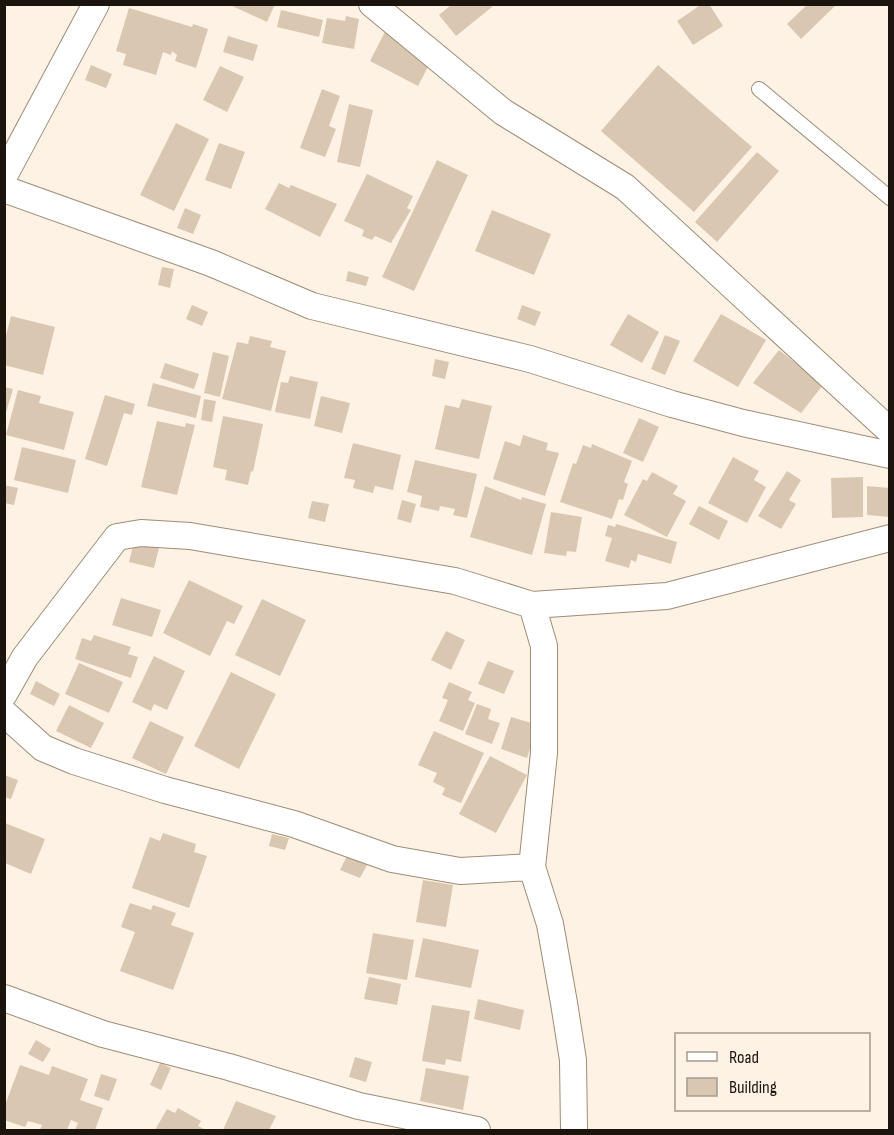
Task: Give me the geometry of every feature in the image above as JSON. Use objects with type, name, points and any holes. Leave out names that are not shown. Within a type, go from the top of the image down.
[{"type":"street","points":[[4,176],[96,4]]},
{"type":"street","points":[[372,4],[502,112],[625,186],[890,432]]},
{"type":"street","points":[[4,189],[211,263],[312,306],[530,359],[672,404],[743,423],[890,455]]},
{"type":"street","points":[[4,694],[25,657],[117,537],[141,533],[190,536],[455,581],[532,605],[667,596],[890,538]]},
{"type":"street","points":[[532,605],[544,646],[544,753],[532,867],[550,924],[564,1003],[573,1060],[574,1131]]},
{"type":"street","points":[[4,712],[43,748],[74,761],[165,790],[294,824],[393,859],[460,871],[532,867]]},
{"type":"street","points":[[4,998],[103,1034],[229,1067],[359,1106],[477,1131]]},
{"type":"lane","points":[[759,88],[890,198]]},
{"type":"building","points":[[228,4],[275,4],[267,22]]},
{"type":"building","points":[[452,4],[490,4],[492,7],[456,36],[439,15]]},
{"type":"building","points":[[702,4],[709,4],[723,26],[693,45],[677,21]]},
{"type":"building","points":[[808,4],[837,4],[801,39],[787,24]]},
{"type":"building","points":[[129,8],[192,27],[193,24],[208,29],[196,68],[175,61],[177,55],[172,51],[171,55],[163,52],[156,75],[123,65],[126,54],[116,51]]},
{"type":"building","points":[[281,10],[323,20],[319,37],[277,27]]},
{"type":"building","points":[[346,16],[359,19],[354,49],[322,43],[327,18],[345,21]]},
{"type":"building","points":[[388,26],[413,40],[407,51],[430,63],[418,86],[370,61]]},
{"type":"building","points":[[228,36],[258,45],[253,61],[223,52]]},
{"type":"building","points":[[91,65],[112,74],[106,88],[85,80]]},
{"type":"building","points":[[658,65],[752,147],[694,212],[601,131]]},
{"type":"building","points":[[220,66],[244,77],[227,112],[203,100]]},
{"type":"building","points":[[322,89],[340,96],[329,126],[336,129],[325,157],[300,148]]},
{"type":"building","points":[[349,104],[373,110],[360,167],[337,162]]},
{"type":"building","points":[[176,123],[209,139],[174,211],[140,195]]},
{"type":"building","points":[[219,143],[245,152],[231,189],[205,180]]},
{"type":"building","points":[[757,152],[779,171],[717,242],[695,222]]},
{"type":"building","points":[[437,160],[468,175],[414,291],[382,277]]},
{"type":"building","points":[[367,174],[413,196],[407,208],[411,210],[391,243],[375,236],[372,240],[362,236],[364,230],[344,221]]},
{"type":"building","points":[[279,183],[289,188],[291,185],[337,204],[320,237],[265,209]]},
{"type":"building","points":[[185,208],[201,215],[193,234],[177,228]]},
{"type":"building","points":[[492,210],[551,234],[534,275],[475,251]]},
{"type":"building","points":[[162,267],[174,269],[170,288],[158,285]]},
{"type":"building","points":[[348,271],[369,277],[366,286],[346,281]]},
{"type":"building","points":[[192,305],[208,312],[202,326],[186,319]]},
{"type":"building","points":[[522,305],[541,312],[535,326],[517,319]]},
{"type":"building","points":[[628,314],[659,332],[642,363],[610,345]]},
{"type":"building","points":[[721,314],[766,340],[738,387],[693,361]]},
{"type":"building","points":[[11,316],[55,327],[43,375],[4,365],[4,343]]},
{"type":"building","points":[[665,335],[680,341],[665,375],[651,369]]},
{"type":"building","points":[[250,336],[272,341],[270,347],[286,351],[271,411],[222,399],[237,342],[248,344]]},
{"type":"building","points":[[779,350],[823,385],[801,413],[753,383]]},
{"type":"building","points":[[213,352],[229,356],[220,397],[204,393]]},
{"type":"building","points":[[435,359],[449,362],[445,379],[432,376]]},
{"type":"building","points":[[165,363],[199,374],[194,389],[160,378]]},
{"type":"building","points":[[290,376],[318,382],[310,419],[275,412],[281,382],[288,383]]},
{"type":"building","points":[[153,383],[201,396],[196,418],[147,406]]},
{"type":"building","points":[[4,387],[13,389],[5,416],[4,416]]},
{"type":"building","points":[[18,390],[41,396],[39,403],[74,412],[64,450],[6,435]]},
{"type":"building","points":[[105,395],[135,404],[132,415],[124,413],[107,466],[85,459]]},
{"type":"building","points":[[321,396],[350,403],[342,433],[314,426]]},
{"type":"building","points":[[204,399],[216,401],[212,422],[201,420]]},
{"type":"building","points":[[462,399],[492,406],[479,459],[435,449],[445,405],[459,408]]},
{"type":"building","points":[[223,416],[263,424],[248,485],[225,480],[227,470],[213,467]]},
{"type":"building","points":[[639,418],[659,427],[643,462],[623,453]]},
{"type":"building","points":[[157,421],[185,427],[186,423],[195,425],[177,495],[141,487]]},
{"type":"building","points":[[523,435],[548,443],[546,450],[559,453],[545,496],[493,479],[505,441],[520,446]]},
{"type":"building","points":[[353,443],[401,455],[393,490],[375,486],[373,493],[353,488],[355,480],[344,478]]},
{"type":"building","points":[[592,444],[632,461],[624,482],[628,484],[623,500],[619,499],[612,519],[560,502],[573,463],[576,464],[583,445],[591,448]]},
{"type":"building","points":[[22,447],[76,460],[68,493],[14,480]]},
{"type":"building","points":[[733,457],[759,471],[754,480],[766,487],[747,523],[708,503]]},
{"type":"building","points":[[415,460],[477,474],[467,518],[453,515],[455,509],[440,506],[439,511],[420,507],[422,496],[407,492]]},
{"type":"building","points":[[787,471],[801,480],[789,500],[796,504],[781,529],[758,516]]},
{"type":"building","points":[[652,472],[678,486],[673,494],[686,501],[667,537],[624,515],[643,479],[647,481]]},
{"type":"building","points":[[863,477],[863,517],[832,518],[831,478]]},
{"type":"building","points":[[4,485],[18,488],[14,505],[4,503]]},
{"type":"building","points":[[485,486],[521,500],[522,497],[546,504],[532,555],[470,537]]},
{"type":"building","points":[[867,486],[890,488],[890,517],[867,515]]},
{"type":"building","points":[[402,500],[416,504],[411,523],[397,519]]},
{"type":"building","points":[[312,501],[329,504],[325,522],[308,518]]},
{"type":"building","points":[[699,506],[728,521],[719,540],[689,524]]},
{"type":"building","points":[[551,512],[582,517],[576,552],[567,551],[566,556],[544,553]]},
{"type":"building","points":[[616,524],[677,542],[671,564],[638,554],[636,562],[631,560],[629,568],[605,561],[612,538],[605,536],[608,525],[615,527]]},
{"type":"building","points":[[136,534],[161,540],[154,568],[129,562]]},
{"type":"building","points":[[189,580],[243,606],[234,624],[227,621],[210,656],[163,633]]},
{"type":"building","points":[[121,598],[161,610],[152,637],[112,625]]},
{"type":"building","points":[[262,599],[306,620],[280,676],[235,655]]},
{"type":"building","points":[[446,631],[465,640],[451,670],[431,660]]},
{"type":"building","points":[[94,635],[131,647],[128,654],[138,657],[131,678],[75,659],[82,638],[91,641]]},
{"type":"building","points":[[154,656],[185,671],[167,710],[154,704],[151,711],[132,702]]},
{"type":"building","points":[[488,661],[514,671],[504,694],[478,684]]},
{"type":"building","points":[[79,663],[123,682],[109,713],[65,694]]},
{"type":"building","points":[[231,672],[276,694],[239,769],[194,746]]},
{"type":"building","points":[[36,681],[60,694],[54,706],[30,694]]},
{"type":"building","points":[[449,682],[472,692],[468,700],[475,703],[463,731],[439,721],[448,700],[442,698]]},
{"type":"building","points":[[477,704],[491,709],[488,719],[500,723],[492,744],[465,734]]},
{"type":"building","points":[[69,705],[104,723],[91,748],[56,731]]},
{"type":"building","points":[[511,717],[538,725],[527,758],[501,749]]},
{"type":"building","points":[[150,721],[184,737],[166,774],[132,758]]},
{"type":"building","points":[[434,731],[484,753],[461,803],[442,795],[445,788],[433,782],[437,773],[418,765]]},
{"type":"building","points":[[490,756],[527,775],[496,833],[459,814]]},
{"type":"building","points":[[4,775],[18,780],[11,799],[4,797]]},
{"type":"building","points":[[5,823],[45,839],[31,874],[5,863]]},
{"type":"building","points":[[163,833],[196,844],[194,852],[207,856],[189,908],[132,888],[150,837],[160,841]]},
{"type":"building","points":[[272,834],[289,838],[285,850],[269,846]]},
{"type":"building","points":[[347,856],[367,865],[360,878],[340,870]]},
{"type":"building","points":[[423,880],[453,885],[446,927],[416,922]]},
{"type":"building","points":[[130,903],[151,910],[153,905],[176,913],[171,925],[194,933],[173,990],[120,971],[135,932],[121,927]]},
{"type":"building","points":[[373,933],[414,940],[407,980],[366,973]]},
{"type":"building","points":[[423,938],[479,950],[471,988],[415,977]]},
{"type":"building","points":[[369,977],[401,984],[397,1005],[364,999]]},
{"type":"building","points":[[478,999],[524,1010],[520,1030],[474,1019]]},
{"type":"building","points":[[432,1005],[470,1011],[461,1062],[446,1059],[445,1065],[422,1061]]},
{"type":"building","points":[[36,1040],[51,1049],[43,1062],[28,1054]]},
{"type":"building","points":[[355,1057],[372,1062],[366,1082],[349,1077]]},
{"type":"building","points":[[160,1063],[171,1068],[161,1090],[150,1085]]},
{"type":"building","points":[[20,1065],[49,1075],[52,1066],[88,1079],[80,1100],[103,1108],[95,1130],[75,1130],[78,1123],[71,1120],[67,1130],[40,1130],[42,1125],[28,1121],[25,1127],[4,1120],[4,1108]]},
{"type":"building","points":[[426,1068],[469,1076],[463,1110],[420,1101]]},
{"type":"building","points":[[101,1074],[117,1079],[109,1101],[94,1096]]},
{"type":"building","points":[[236,1101],[276,1116],[269,1130],[223,1130]]},
{"type":"building","points":[[178,1108],[201,1121],[198,1126],[206,1130],[155,1130],[167,1109],[175,1113]]}]
